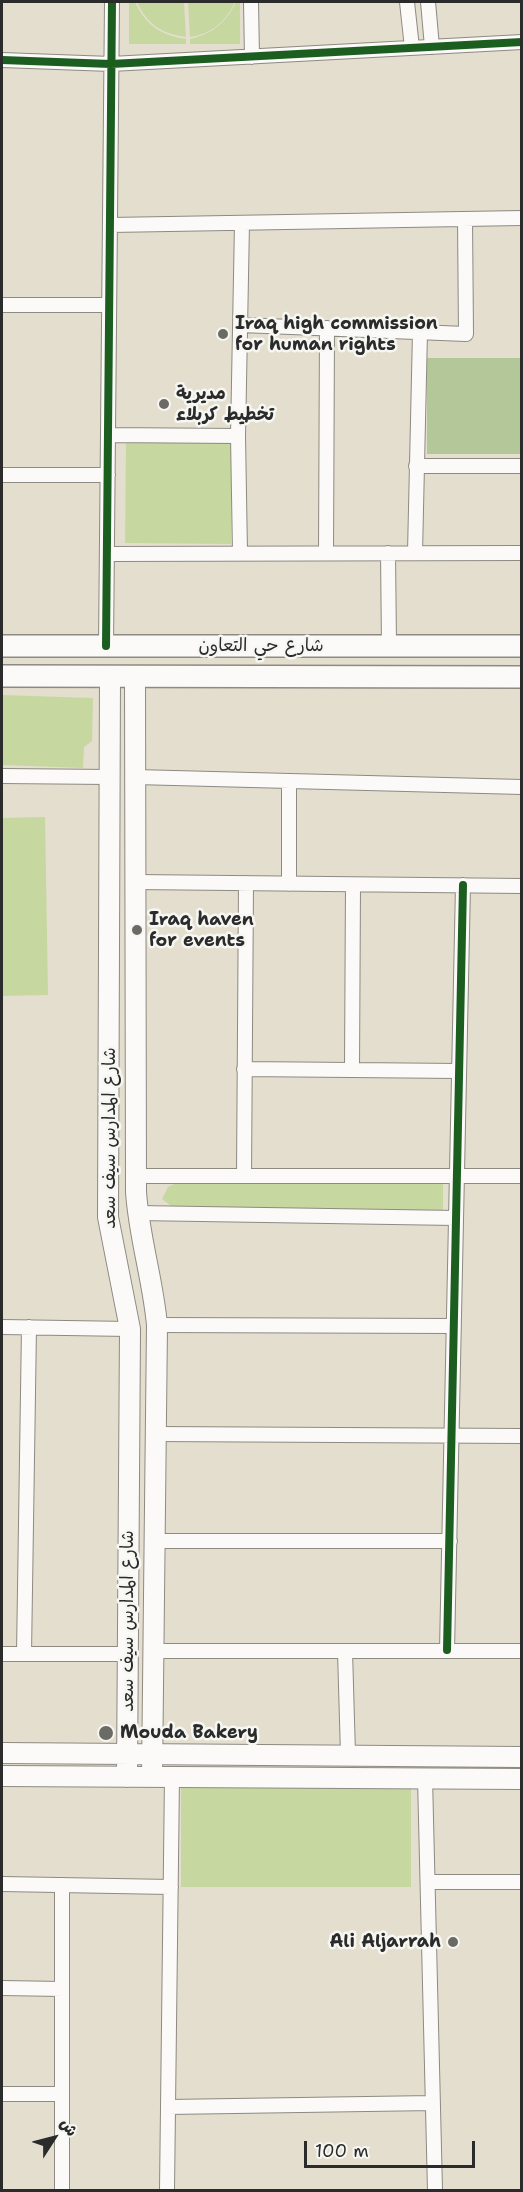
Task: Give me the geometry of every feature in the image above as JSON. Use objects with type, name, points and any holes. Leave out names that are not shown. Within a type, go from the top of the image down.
[{"type":"main road","name":"شارع حي التعاون","points":[[10,646],[522,646]]},
{"type":"main road","points":[[10,646],[26,661],[11,676]]},
{"type":"main road","points":[[52,676],[48,661],[56,647]]},
{"type":"main road","name":"شارع حي التعاون","points":[[11,676],[522,677]]},
{"type":"main road","name":"شارع المدارس سيف سعد","points":[[110,676],[108,1217],[130,1329],[127,1777]]},
{"type":"main road","name":"شارع المدارس سيف سعد","points":[[135,676],[137,1213],[151,1278],[157,1325],[152,1777]]},
{"type":"main road","points":[[110,930],[125,937],[135,932]]},
{"type":"main road","points":[[110,961],[125,955],[135,961]]},
{"type":"main road","points":[[129,1596],[138,1602],[154,1598]]},
{"type":"main road","points":[[128,1621],[145,1617],[154,1624]]},
{"type":"main road","points":[[2,1753],[522,1757]]},
{"type":"main road","points":[[2,1776],[522,1779]]},
{"type":"street","points":[[106,646],[112,2]]},
{"type":"street","points":[[251,2],[252,57]]},
{"type":"street","points":[[407,2],[412,48]]},
{"type":"street","points":[[428,2],[432,47]]},
{"type":"street","points":[[2,60],[111,64],[522,42]]},
{"type":"street","points":[[110,225],[522,218]]},
{"type":"street","points":[[242,325],[466,334],[465,219]]},
{"type":"street","points":[[240,553],[238,436],[242,325],[242,223]]},
{"type":"street","points":[[2,305],[109,305]]},
{"type":"street","points":[[326,553],[327,328]]},
{"type":"street","points":[[415,553],[420,332]]},
{"type":"street","points":[[108,435],[238,436]]},
{"type":"street","points":[[416,466],[522,466]]},
{"type":"street","points":[[2,476],[108,474]]},
{"type":"street","points":[[388,553],[389,646]]},
{"type":"street","points":[[107,554],[522,553]]},
{"type":"street","points":[[2,776],[110,777]]},
{"type":"street","points":[[135,777],[522,787]]},
{"type":"street","points":[[289,781],[289,884]]},
{"type":"street","points":[[135,882],[522,886]]},
{"type":"street","points":[[244,1176],[246,883]]},
{"type":"street","points":[[352,1069],[353,885]]},
{"type":"street","points":[[447,1650],[463,885]]},
{"type":"street","points":[[244,1069],[459,1071]]},
{"type":"street","points":[[136,1176],[522,1176]]},
{"type":"street","points":[[137,1213],[456,1218]]},
{"type":"street","points":[[157,1325],[454,1326]]},
{"type":"street","points":[[2,1327],[130,1329]]},
{"type":"street","points":[[24,1654],[29,1327]]},
{"type":"street","points":[[156,1434],[522,1436]]},
{"type":"street","points":[[155,1541],[450,1541]]},
{"type":"street","points":[[154,1651],[522,1651]]},
{"type":"street","points":[[345,1651],[348,1755]]},
{"type":"street","points":[[2,1654],[128,1654]]},
{"type":"street","points":[[167,2190],[172,1777]]},
{"type":"street","points":[[425,1779],[435,2190]]},
{"type":"street","points":[[428,1882],[522,1882]]},
{"type":"street","points":[[2,1884],[171,1887]]},
{"type":"street","points":[[62,1885],[62,2190]]},
{"type":"street","points":[[2,1988],[62,1989]]},
{"type":"street","points":[[2,2094],[62,2094]]},
{"type":"street","points":[[168,2107],[433,2103]]},
{"type":"green space","points":[[129,2],[135,2],[144,17],[155,28],[169,35],[186,39],[186,44],[129,44]]},
{"type":"green space","points":[[137,2],[184,2],[186,37],[156,27]]},
{"type":"green space","points":[[188,2],[235,2],[223,21],[212,30],[190,37]]},
{"type":"green space","points":[[236,2],[240,2],[240,44],[190,44],[190,39],[212,31],[223,22]]},
{"type":"green space","points":[[427,358],[521,358],[521,454],[427,454]]},
{"type":"green space","points":[[126,440],[231,441],[231,544],[125,543]]},
{"type":"green space","points":[[2,695],[93,698],[92,741],[84,747],[83,768],[2,765]]},
{"type":"green space","points":[[45,817],[48,995],[2,996],[2,818]]},
{"type":"green space","points":[[176,1183],[443,1183],[443,1211],[182,1214],[162,1199],[168,1187]]},
{"type":"green space","points":[[181,1788],[411,1788],[411,1887],[181,1887]]},
{"type":"cycle path","points":[[106,646],[112,2]]},
{"type":"cycle path","points":[[2,60],[111,64],[522,42]]},
{"type":"cycle path","points":[[447,1650],[463,885]]},
{"type":"place","name":"Iraq high commission for human rights","points":[[223,334]]},
{"type":"place","name":"مديرية تخطيط كربلاء","points":[[164,404]]},
{"type":"place","name":"Iraq haven for events","points":[[137,930]]},
{"type":"place","name":"Mouda Bakery","points":[[106,1733]]},
{"type":"place","name":"Ali Aljarrah","points":[[453,1942]]}]
